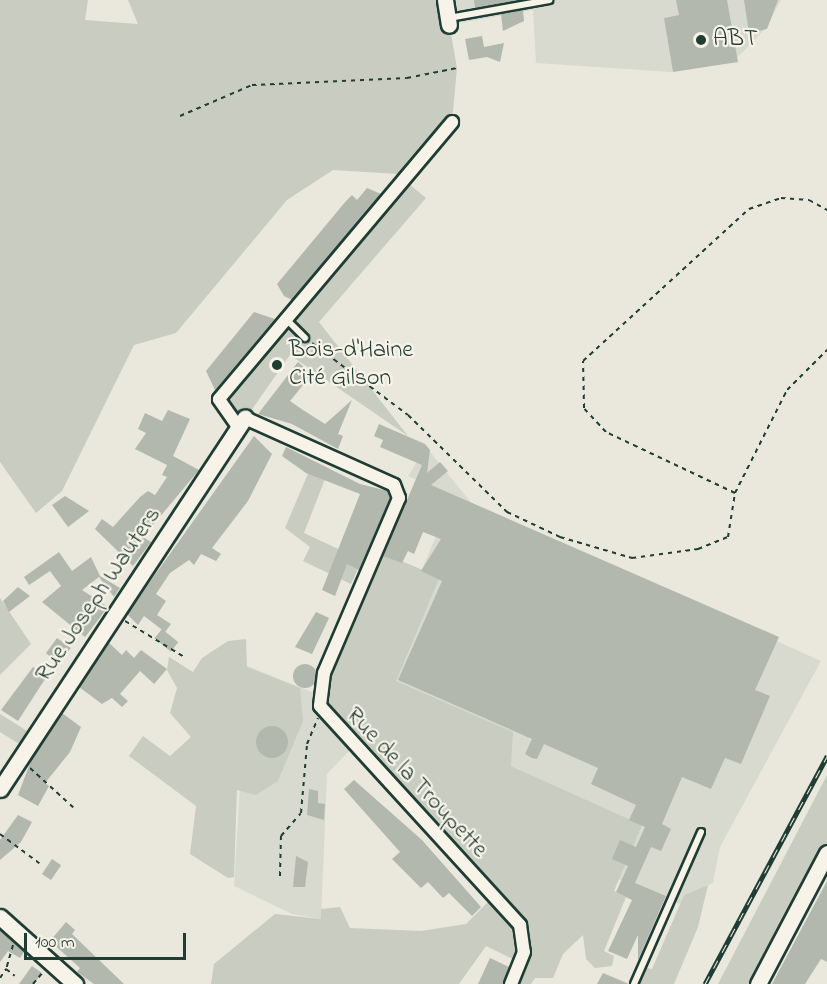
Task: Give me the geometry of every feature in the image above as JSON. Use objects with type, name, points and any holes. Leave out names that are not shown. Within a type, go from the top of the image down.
[{"type":"street","points":[[445,0],[449,22]]},
{"type":"street","points":[[242,423],[219,399],[452,122]]},
{"type":"street","name":"Rue de la Troupette","points":[[242,423],[394,485],[399,498],[324,674],[323,711],[520,925],[525,952],[511,984]]},
{"type":"street","name":"Rue Joseph Wauters","points":[[0,789],[16,760],[113,611],[242,423]]},
{"type":"street","points":[[758,984],[827,853]]},
{"type":"street","points":[[0,917],[75,984]]},
{"type":"lane","points":[[449,22],[549,0]]},
{"type":"lane","points":[[286,319],[304,338]]},
{"type":"lane","points":[[634,984],[701,832]]},
{"type":"path","points":[[180,116],[252,85],[407,78],[457,68]]},
{"type":"path","points":[[735,493],[606,432],[584,408],[584,361],[749,209],[781,198],[808,200],[827,210]]},
{"type":"path","points":[[304,338],[408,415],[507,512],[560,537],[632,558],[698,549],[728,537],[735,493],[787,390],[827,350]]},
{"type":"path","points":[[113,611],[186,658]]},
{"type":"path","points":[[280,876],[281,836],[301,813],[307,744],[323,711]]},
{"type":"path","points":[[16,760],[53,784],[74,808]]},
{"type":"path","points":[[0,834],[39,863]]},
{"type":"path","points":[[0,978],[20,936]]},
{"type":"path","points":[[6,969],[15,976]]},
{"type":"path","points":[[33,984],[42,972]]},
{"type":"shaded area","points":[[0,0],[88,0],[85,20],[138,24],[128,0],[445,0],[457,68],[452,122],[403,179],[426,198],[319,322],[408,436],[290,355],[239,428],[220,405],[403,180],[398,174],[333,170],[287,200],[176,333],[134,345],[62,491],[36,513],[0,462]]},
{"type":"shaded area","points":[[445,0],[781,0],[766,28],[735,60],[670,72],[536,63],[533,10],[449,25]]},
{"type":"shaded area","points":[[426,447],[473,505],[821,661],[720,847],[713,883],[684,895],[680,904],[618,879],[641,825],[511,766],[395,681],[440,577],[422,569],[453,496],[408,476]]},
{"type":"shaded area","points":[[309,471],[325,479],[304,533],[362,560],[351,584],[303,561],[310,547],[285,528]]},
{"type":"shaded area","points":[[377,551],[440,577],[396,681],[513,732],[511,766],[642,825],[614,891],[626,897],[604,951],[614,956],[612,966],[595,968],[586,959],[583,935],[563,954],[553,978],[535,978],[531,984],[511,984],[521,963],[486,946],[459,984],[211,984],[214,964],[275,914],[321,919],[321,909],[340,907],[350,928],[421,931],[466,924],[493,897],[329,722],[319,695]]},
{"type":"shaded area","points":[[0,598],[31,644],[0,675]]},
{"type":"shaded area","points":[[246,639],[247,667],[300,688],[303,721],[278,781],[256,795],[237,790],[234,877],[228,878],[190,854],[196,806],[129,756],[143,736],[170,756],[191,737],[170,713],[177,688],[167,670],[169,657],[193,672],[202,658],[228,641]]},
{"type":"shaded area","points":[[247,666],[319,695],[353,747],[327,774],[321,919],[292,914],[234,886]]},
{"type":"shaded area","points":[[0,714],[32,734],[24,747],[0,732]]},
{"type":"shaded area","points":[[827,775],[827,853],[758,984],[718,984]]},
{"type":"shaded area","points":[[708,885],[698,927],[674,984],[634,984],[641,967],[652,969],[684,895]]},
{"type":"building","points":[[474,0],[519,0],[475,8]]},
{"type":"building","points":[[676,0],[727,0],[738,62],[673,72],[664,18],[679,15]]},
{"type":"building","points":[[744,0],[778,0],[767,29],[749,33]]},
{"type":"building","points":[[523,10],[524,21],[503,31],[501,14]]},
{"type":"building","points":[[482,36],[484,47],[504,43],[500,62],[487,57],[469,60],[465,39]]},
{"type":"building","points":[[367,188],[381,194],[292,300],[284,296],[277,284],[346,201],[352,195],[357,200]]},
{"type":"building","points":[[254,312],[275,319],[215,390],[206,371]]},
{"type":"building","points":[[298,362],[312,374],[290,401],[325,424],[352,400],[338,434],[343,436],[338,449],[292,424],[258,414]]},
{"type":"building","points":[[168,410],[190,419],[173,456],[199,470],[143,537],[151,542],[133,566],[95,529],[102,519],[113,527],[140,497],[148,491],[155,495],[167,477],[162,475],[167,465],[135,449],[146,433],[138,429],[145,413],[162,421]]},
{"type":"building","points":[[379,424],[425,444],[430,450],[427,473],[440,462],[448,471],[431,485],[779,637],[755,690],[770,696],[741,764],[725,758],[711,789],[682,777],[662,824],[671,829],[661,851],[651,847],[635,883],[666,896],[638,960],[638,935],[627,959],[608,951],[632,900],[616,892],[628,866],[612,859],[620,840],[636,847],[645,827],[629,820],[636,805],[591,784],[598,768],[544,744],[537,759],[532,758],[525,754],[532,739],[398,680],[442,581],[421,571],[441,539],[423,532],[414,554],[408,551],[402,563],[383,556],[422,465],[380,447],[383,440],[374,436]]},
{"type":"building","points":[[254,436],[272,454],[248,501],[212,548],[221,554],[216,561],[201,554],[194,565],[189,560],[170,573],[156,594],[166,601],[157,615],[171,624],[165,632],[144,616],[138,625],[127,614]]},
{"type":"building","points":[[286,447],[360,484],[388,491],[390,498],[359,570],[347,564],[335,596],[322,590],[360,494],[306,473],[282,456]]},
{"type":"building","points":[[65,496],[89,511],[68,527],[52,505]]},
{"type":"building","points":[[59,552],[72,571],[91,557],[100,576],[120,588],[114,597],[99,577],[82,590],[108,607],[85,637],[42,602],[61,586],[50,571],[29,585],[24,577]]},
{"type":"building","points":[[18,587],[30,596],[9,612],[3,601]]},
{"type":"building","points":[[316,612],[329,618],[312,654],[295,647]]},
{"type":"building","points":[[162,629],[178,642],[171,652],[154,638]]},
{"type":"building","points":[[57,638],[71,648],[60,663],[46,653]]},
{"type":"building","points":[[108,642],[122,655],[126,650],[134,658],[141,650],[167,669],[154,684],[140,671],[120,694],[128,701],[122,707],[112,698],[102,704],[79,687]]},
{"type":"building","points":[[305,664],[313,668],[317,676],[313,684],[305,688],[297,684],[293,676],[297,668]]},
{"type":"building","points":[[33,667],[47,676],[18,721],[1,710]]},
{"type":"building","points":[[62,713],[81,727],[70,752],[45,783],[49,786],[38,806],[18,795],[32,758]]},
{"type":"building","points":[[272,726],[283,731],[288,742],[283,753],[272,758],[261,753],[256,742],[261,731]]},
{"type":"building","points":[[354,780],[422,840],[481,907],[472,916],[449,893],[443,898],[428,882],[421,888],[392,859],[400,852],[344,789]]},
{"type":"building","points":[[309,789],[318,791],[318,803],[325,804],[324,820],[307,815]]},
{"type":"building","points":[[18,815],[32,822],[21,842],[0,860],[0,840]]},
{"type":"building","points":[[296,856],[308,862],[305,887],[293,887]]},
{"type":"building","points":[[52,859],[61,865],[51,880],[42,874]]},
{"type":"building","points":[[827,881],[827,962],[821,959],[805,984],[772,984]]},
{"type":"building","points":[[66,922],[75,930],[72,934],[124,984],[94,984],[77,972],[80,968],[50,941]]},
{"type":"building","points":[[0,930],[24,952],[20,958],[8,951],[0,962]]},
{"type":"building","points":[[490,958],[509,967],[503,984],[478,984]]},
{"type":"building","points":[[32,966],[42,973],[34,984],[19,984]]},
{"type":"building","points":[[603,973],[629,984],[597,984]]},
{"type":"railway","points":[[705,984],[827,756]]},
{"type":"place","name":"ABT","points":[[701,40]]},
{"type":"place","name":"Bois-d'Haine Cité Gilson","points":[[277,365]]}]
